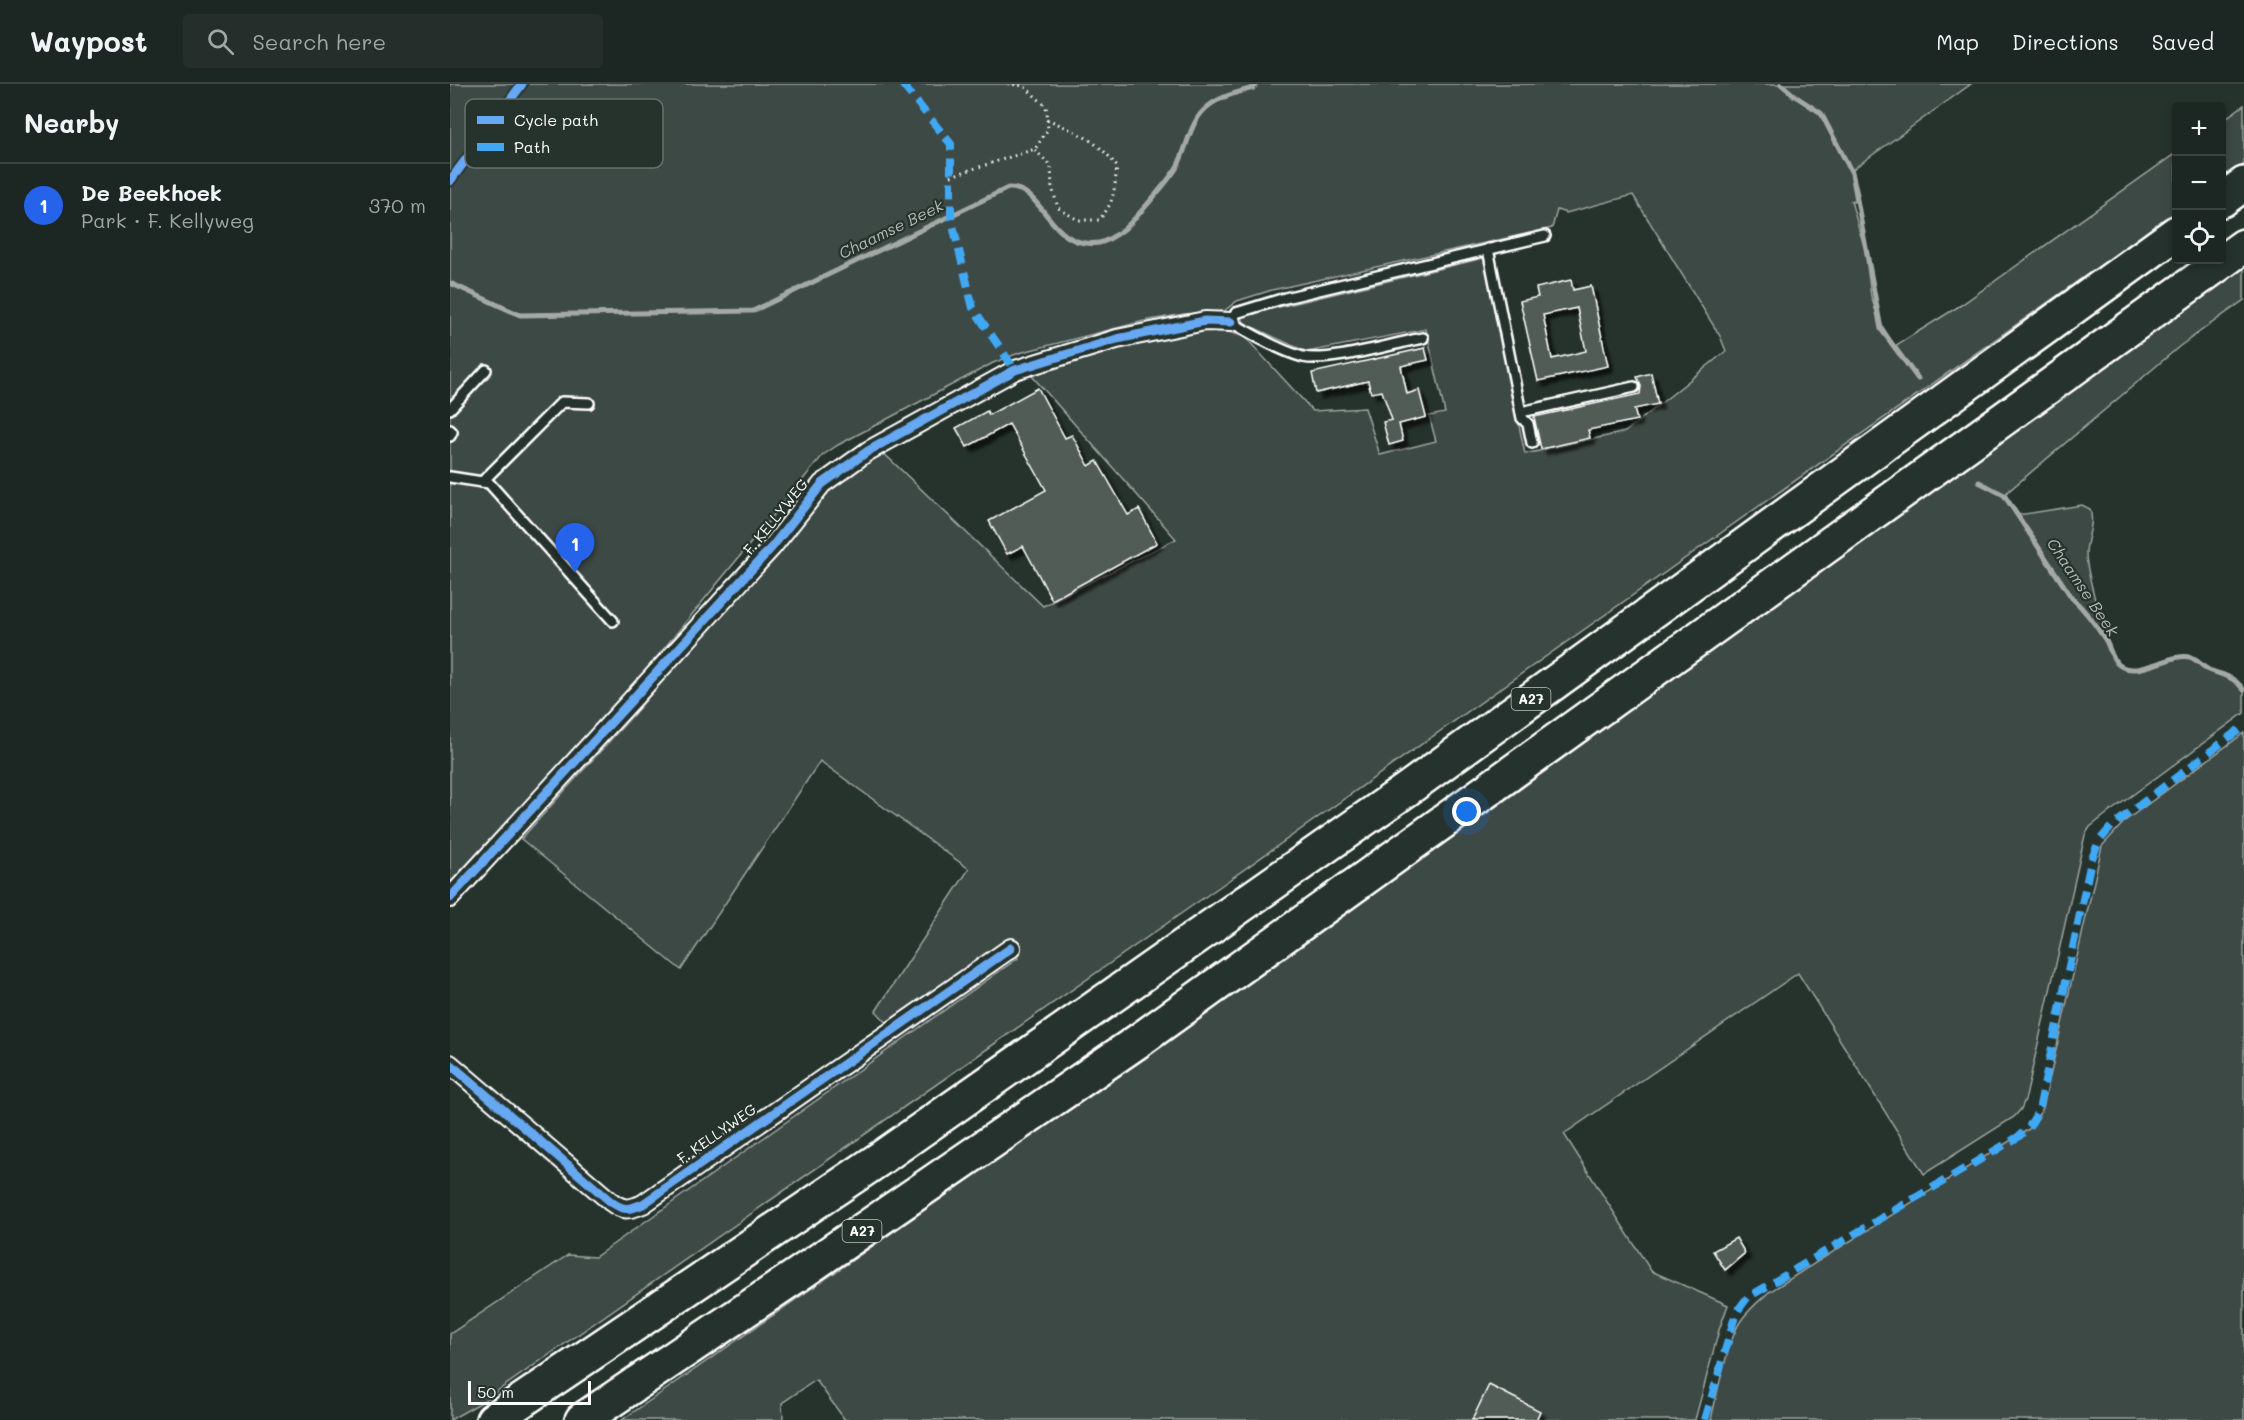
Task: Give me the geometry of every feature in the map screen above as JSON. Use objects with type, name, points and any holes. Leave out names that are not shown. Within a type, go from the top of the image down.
[{"type":"highway","points":[[2226,197],[2244,184]]},
{"type":"highway","name":"A27","points":[[493,1420],[881,1158],[1396,796],[2172,236]]},
{"type":"highway","name":"A27","points":[[582,1420],[799,1275],[1141,1039],[2244,246]]},
{"type":"street","name":"F. KELLYWEG","points":[[450,898],[772,547],[822,484],[868,451],[1015,370],[1117,339],[1205,321],[1231,322]]},
{"type":"street","name":"F. KELLYWEG","points":[[450,1064],[610,1201],[619,1208],[630,1210],[643,1204],[1011,948]]},
{"type":"lane","points":[[1423,338],[1324,358],[1303,357],[1251,334],[1231,322],[1236,313],[1285,298],[1545,236]]},
{"type":"lane","points":[[1488,249],[1522,418],[1528,424],[1532,443]]},
{"type":"lane","points":[[450,409],[486,370]]},
{"type":"lane","points":[[1521,412],[1634,387]]},
{"type":"lane","points":[[482,482],[562,402],[589,403]]},
{"type":"lane","points":[[450,430],[452,432],[450,436]]},
{"type":"lane","points":[[451,476],[489,483],[613,621]]},
{"type":"path","points":[[951,176],[1035,150],[1048,129],[1046,106],[1024,86],[1008,84]]},
{"type":"path","points":[[1035,150],[1051,166],[1052,187],[1059,208],[1078,220],[1099,220],[1109,208],[1117,167],[1107,152],[1047,119]]},
{"type":"shaded area","points":[[450,84],[1971,84],[1853,169],[1859,195],[1854,202],[1851,201],[1865,250],[1871,296],[1879,321],[1895,346],[1961,305],[2172,156],[2172,215],[1222,885],[480,1403],[450,1420],[450,1334],[568,1255],[595,1257],[1018,958],[1007,945],[889,1025],[876,1011],[969,869],[820,761],[681,970],[521,839],[711,625],[825,477],[874,444],[1043,606],[1176,539],[1025,368],[1051,360],[1215,328],[1245,337],[1313,411],[1365,408],[1380,455],[1436,441],[1429,416],[1445,413],[1426,329],[1307,352],[1244,323],[1242,316],[1484,258],[1525,454],[1625,432],[1726,351],[1720,336],[1633,195],[1566,213],[1557,210],[1552,228],[1272,290],[1237,301],[1224,311],[1184,314],[1144,321],[1019,353],[993,363],[823,455],[625,696],[450,887]]},
{"type":"shaded area","points":[[2244,105],[2244,164],[2226,177],[2226,156],[2226,118]]},
{"type":"shaded area","points":[[2244,267],[2244,300],[2180,346],[2004,495],[2018,515],[2082,505],[2090,509],[2091,526],[2086,548],[2087,563],[2103,630],[2118,664],[2135,669],[2173,658],[2190,657],[2205,668],[2229,676],[2244,690],[2244,713],[2104,816],[2090,827],[2085,835],[2026,1097],[2021,1109],[2014,1117],[1924,1174],[1798,973],[1564,1134],[1651,1271],[1728,1305],[1695,1420],[845,1420],[816,1380],[782,1403],[783,1420],[622,1420],[1004,1155],[1500,804],[1978,456]]},
{"type":"shaded area","points":[[2244,733],[2244,1420],[1711,1420],[1731,1342],[1740,1322],[1758,1302],[1769,1292],[2029,1129],[2043,1108],[2102,846],[2125,821]]},
{"type":"building","points":[[1571,280],[1573,290],[1591,286],[1608,366],[1538,381],[1520,301],[1538,297],[1536,288]],"holes":[[[1577,308],[1586,351],[1552,359],[1543,315]]]},
{"type":"building","points":[[1425,348],[1428,360],[1401,366],[1407,394],[1419,390],[1426,417],[1399,424],[1403,441],[1389,445],[1383,422],[1392,420],[1382,391],[1371,393],[1368,381],[1316,393],[1312,373]]},
{"type":"building","points":[[1651,373],[1658,404],[1634,409],[1637,420],[1588,430],[1590,438],[1541,449],[1534,417],[1640,394],[1641,386],[1637,377]]},
{"type":"building","points":[[1038,388],[1065,438],[1072,435],[1089,466],[1097,461],[1128,515],[1139,509],[1157,543],[1052,600],[1023,546],[1007,554],[989,521],[1046,490],[1009,424],[967,447],[956,428],[987,411],[989,415]]},
{"type":"building","points":[[1736,1238],[1745,1253],[1725,1270],[1713,1251]]},
{"type":"building","points":[[1489,1385],[1540,1411],[1536,1420],[1472,1420]]},
{"type":"waterway","name":"Chaamse Beek","points":[[450,283],[520,315],[753,311],[1008,188],[1020,190],[1031,197],[1068,237],[1082,243],[1099,243],[1109,240],[1123,230],[1167,181],[1177,167],[1195,123],[1204,110],[1221,99],[1253,88],[1257,84]]},
{"type":"waterway","name":"Chaamse Beek","points":[[1781,84],[1821,113],[1852,173],[1881,329],[1918,379]]},
{"type":"waterway","name":"Chaamse Beek","points":[[1979,482],[2004,495],[2072,598],[2098,629],[2119,665],[2136,669],[2182,656],[2190,657],[2209,670],[2232,679],[2244,690]]},
{"type":"marked path","points":[[902,84],[951,144],[951,217],[973,308],[1015,370]]},
{"type":"marked path","points":[[1705,1420],[1736,1313],[1747,1298],[2018,1137],[2029,1127],[2039,1110],[2091,861],[2099,841],[2112,826],[2244,726]]},
{"type":"cycle path","points":[[511,99],[522,84]]},
{"type":"cycle path","points":[[450,181],[465,161]]},
{"type":"cycle path","points":[[450,898],[772,547],[822,484],[868,451],[1015,370],[1117,339],[1205,321],[1231,322]]},
{"type":"cycle path","points":[[450,1064],[610,1201],[619,1207],[630,1208],[643,1204],[1011,948]]},
{"type":"place","name":"De Beekhoek","points":[[575,573]]}]
